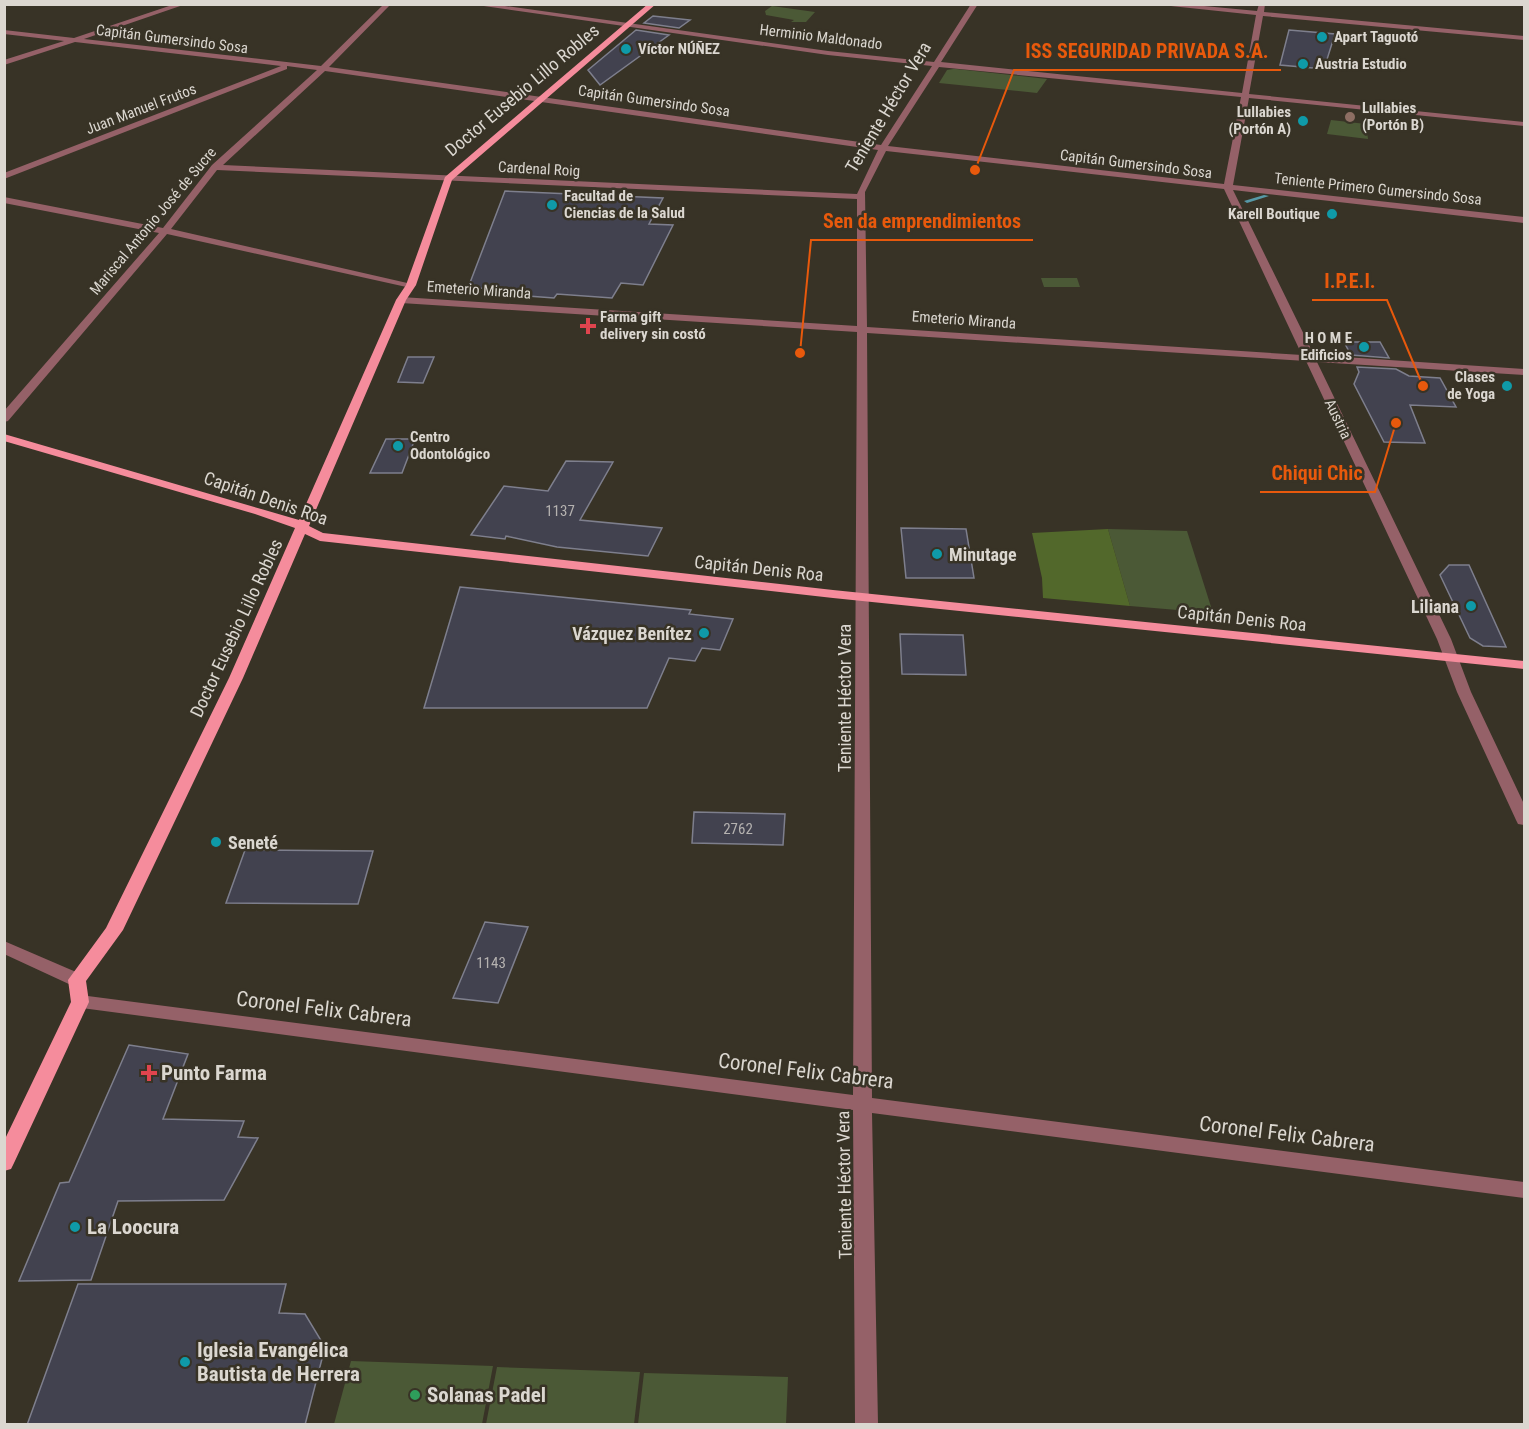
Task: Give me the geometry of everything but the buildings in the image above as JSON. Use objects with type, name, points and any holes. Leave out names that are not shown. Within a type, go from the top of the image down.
[{"type":"main road","name":"Doctor Eusebio Lillo Robles","points":[[77,980],[114,930],[236,678],[401,300],[411,285],[448,179],[653,4]]},
{"type":"main road","name":"Capitán Denis Roa","points":[[4,437],[260,511],[320,537],[864,597],[1524,665]]},
{"type":"main road","points":[[4,1163],[80,1002],[77,980]]},
{"type":"street","points":[[4,63],[183,4]]},
{"type":"street","name":"Mariscal Antonio José de Sucre","points":[[4,419],[165,231],[215,167],[323,69],[388,4]]},
{"type":"street","name":"Herminio Maldonado","points":[[474,4],[828,53],[1524,124]]},
{"type":"street","name":"Teniente Héctor Vera","points":[[866,1425],[861,192],[883,148],[975,4]]},
{"type":"street","points":[[1155,4],[1261,9],[1524,38]]},
{"type":"street","points":[[1228,188],[1261,9]]},
{"type":"street","name":"Capitán Gumersindo Sosa","points":[[4,32],[323,69],[883,148],[1228,188]]},
{"type":"street","name":"Juan Manuel Frutos","points":[[4,176],[287,66]]},
{"type":"street","name":"Cardenal Roig","points":[[215,167],[861,197]]},
{"type":"street","name":"Teniente Primero Gumersindo Sosa","points":[[1228,188],[1524,220]]},
{"type":"street","name":"Austria","points":[[1228,188],[1452,658],[1464,692],[1524,820]]},
{"type":"street","name":"Emeterio Miranda","points":[[4,200],[165,231],[411,285]]},
{"type":"street","name":"Emeterio Miranda","points":[[401,300],[1524,372]]},
{"type":"street","points":[[4,947],[77,980]]},
{"type":"street","name":"Coronel Felix Cabrera","points":[[80,1002],[863,1102],[1524,1190]]},
{"type":"green space","points":[[772,6],[815,12],[806,22],[791,22],[794,20],[766,15],[765,11]]},
{"type":"green space","points":[[947,70],[1047,79],[1037,93],[939,83]]},
{"type":"green space","points":[[1331,120],[1366,124],[1368,139],[1327,134]]},
{"type":"green space","points":[[1041,278],[1077,278],[1080,287],[1044,287]]},
{"type":"green space","points":[[1108,529],[1187,531],[1213,613],[1130,606]]},
{"type":"green space","points":[[1108,529],[1130,606],[1043,598],[1042,578],[1032,533]]},
{"type":"green space","name":"Solanas Padel","points":[[351,1361],[493,1366],[482,1424],[334,1424]]},
{"type":"green space","name":"Solanas Padel","points":[[497,1367],[640,1372],[634,1424],[486,1424]]},
{"type":"green space","points":[[644,1373],[788,1377],[786,1424],[638,1424]]},
{"type":"waterway","points":[[1247,201],[1266,196]]},
{"type":"place","name":"Apart Taguotó","points":[[1322,37]]},
{"type":"place","name":"Víctor NÚÑEZ","points":[[626,49]]},
{"type":"place","name":"Austria Estudio","points":[[1303,64]]},
{"type":"place","name":"Lullabies (Portón B)","points":[[1350,117]]},
{"type":"place","name":"Lullabies (Portón A)","points":[[1303,121]]},
{"type":"place","name":"ISS SEGURIDAD PRIVADA S.A.","points":[[975,170]]},
{"type":"place","name":"Facultad de Ciencias de la Salud","points":[[552,205]]},
{"type":"place","name":"Karell Boutique","points":[[1332,214]]},
{"type":"place","name":"Farma gift delivery sin costó","points":[[588,326]]},
{"type":"place","name":"H O M E Edificios","points":[[1364,347]]},
{"type":"place","name":"Sen da emprendimientos","points":[[800,353]]},
{"type":"place","name":"I.P.E.I.","points":[[1423,386]]},
{"type":"place","name":"Clases de Yoga","points":[[1507,386]]},
{"type":"place","name":"Chiqui Chic","points":[[1396,423]]},
{"type":"place","name":"Centro Odontológico","points":[[398,446]]},
{"type":"place","name":"Minutage","points":[[937,554]]},
{"type":"place","name":"Liliana","points":[[1471,606]]},
{"type":"place","name":"Vázquez Benítez","points":[[704,633]]},
{"type":"place","name":"Seneté","points":[[216,842]]},
{"type":"place","name":"Punto Farma","points":[[149,1073]]},
{"type":"place","name":"La Loocura","points":[[75,1227]]},
{"type":"place","name":"Iglesia Evangélica Bautista de Herrera","points":[[185,1362]]},
{"type":"place","name":"Solanas Padel","points":[[415,1395]]}]
